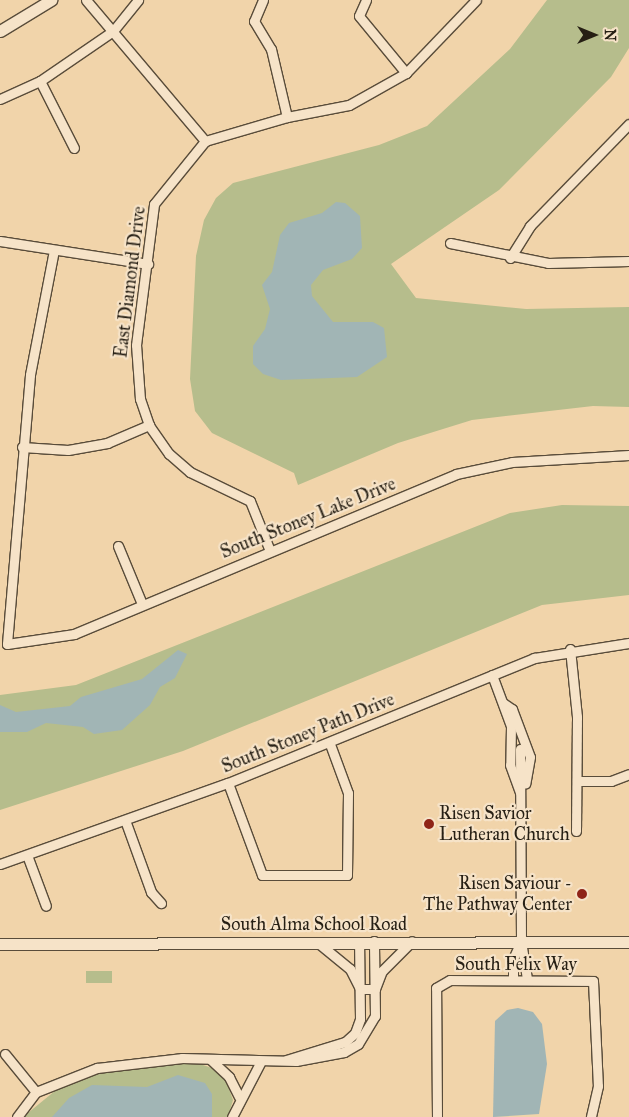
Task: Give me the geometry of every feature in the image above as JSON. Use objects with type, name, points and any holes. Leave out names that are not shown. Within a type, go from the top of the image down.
[{"type":"main road","points":[[0,31],[51,0]]},
{"type":"main road","name":"South Alma School Road","points":[[0,944],[374,941],[629,942]]},
{"type":"street","points":[[86,0],[204,140],[287,117],[349,105],[406,73],[476,0]]},
{"type":"street","points":[[0,98],[40,81],[113,31],[138,0]]},
{"type":"street","points":[[263,0],[254,21],[271,49],[287,117]]},
{"type":"street","points":[[366,0],[359,16],[406,73]]},
{"type":"street","points":[[40,81],[74,148]]},
{"type":"street","points":[[510,258],[530,226],[629,124]]},
{"type":"street","name":"East Diamond Drive","points":[[204,140],[154,204],[136,374],[149,425],[190,472],[250,502],[270,550]]},
{"type":"street","points":[[0,241],[148,264]]},
{"type":"street","points":[[450,243],[510,258],[548,263],[629,261]]},
{"type":"street","points":[[54,250],[30,375],[22,447],[68,450],[97,444],[149,425]]},
{"type":"street","name":"South Stoney Lake Drive","points":[[22,447],[7,644],[58,639],[456,474],[512,462],[629,455]]},
{"type":"street","points":[[118,546],[142,604]]},
{"type":"street","name":"South Stoney Path Drive","points":[[0,864],[228,783],[330,744],[492,675],[570,649],[629,643]]},
{"type":"street","points":[[570,649],[578,717],[576,831]]},
{"type":"street","points":[[492,675],[520,746]]},
{"type":"street","points":[[503,703],[512,709],[520,746],[521,941],[527,980]]},
{"type":"street","points":[[228,783],[262,875],[347,875],[348,793],[330,744]]},
{"type":"street","points":[[578,781],[611,781],[629,774]]},
{"type":"street","points":[[125,820],[151,892],[161,903]]},
{"type":"street","points":[[27,855],[46,906]]},
{"type":"street","points":[[17,1117],[36,1092],[105,1066],[164,1058],[286,1060],[344,1052],[358,1044],[371,1025],[375,989],[374,941]]},
{"type":"street","points":[[375,989],[382,971],[412,941]]},
{"type":"street","points":[[513,980],[513,960],[521,941]]},
{"type":"street","points":[[317,942],[350,969],[360,989]]},
{"type":"street","points":[[286,1060],[345,1042],[359,1022],[359,942]]},
{"type":"street","name":"South Felix Way","points":[[437,1117],[439,983],[527,980],[593,981],[598,1086],[592,1117]]},
{"type":"street","points":[[360,989],[375,989]]},
{"type":"street","points":[[359,1022],[371,1025]]},
{"type":"street","points":[[5,1054],[36,1092]]},
{"type":"street","points":[[211,1060],[229,1077],[239,1097]]},
{"type":"street","points":[[232,1117],[239,1097],[261,1061]]},
{"type":"green space","points":[[547,0],[629,0],[629,48],[611,77],[499,190],[391,264],[416,298],[526,309],[629,307],[629,407],[593,406],[472,420],[398,443],[298,485],[294,473],[212,433],[195,411],[190,379],[196,256],[204,220],[216,198],[233,183],[379,145],[427,126],[510,49]]},
{"type":"green space","points":[[562,505],[629,506],[629,595],[542,605],[183,751],[0,810],[0,695],[76,685],[510,513]]},
{"type":"green space","points":[[86,971],[112,971],[112,983],[86,983]]},
{"type":"green space","points":[[154,1064],[200,1064],[215,1069],[227,1083],[233,1100],[228,1117],[23,1117],[61,1086],[107,1071]]},
{"type":"shaded area","points":[[336,202],[345,203],[360,216],[362,248],[352,259],[323,270],[311,285],[312,296],[333,322],[373,322],[384,328],[387,357],[357,377],[281,380],[263,374],[253,364],[253,346],[265,329],[270,309],[262,285],[272,272],[280,235],[289,223],[322,213]]},
{"type":"shaded area","points":[[178,650],[187,654],[175,678],[160,687],[150,705],[122,730],[94,734],[83,727],[46,723],[27,732],[0,732],[0,705],[16,712],[70,706],[81,697],[142,679]]},
{"type":"shaded area","points":[[518,1008],[533,1012],[542,1024],[547,1064],[539,1114],[493,1117],[495,1021],[507,1010]]},
{"type":"shaded area","points":[[178,1075],[205,1083],[212,1094],[212,1117],[52,1117],[69,1098],[92,1085],[147,1087]]},
{"type":"place","name":"Risen Savior Lutheran Church","points":[[429,824]]},
{"type":"place","name":"Risen Saviour - The Pathway Center","points":[[582,894]]}]
